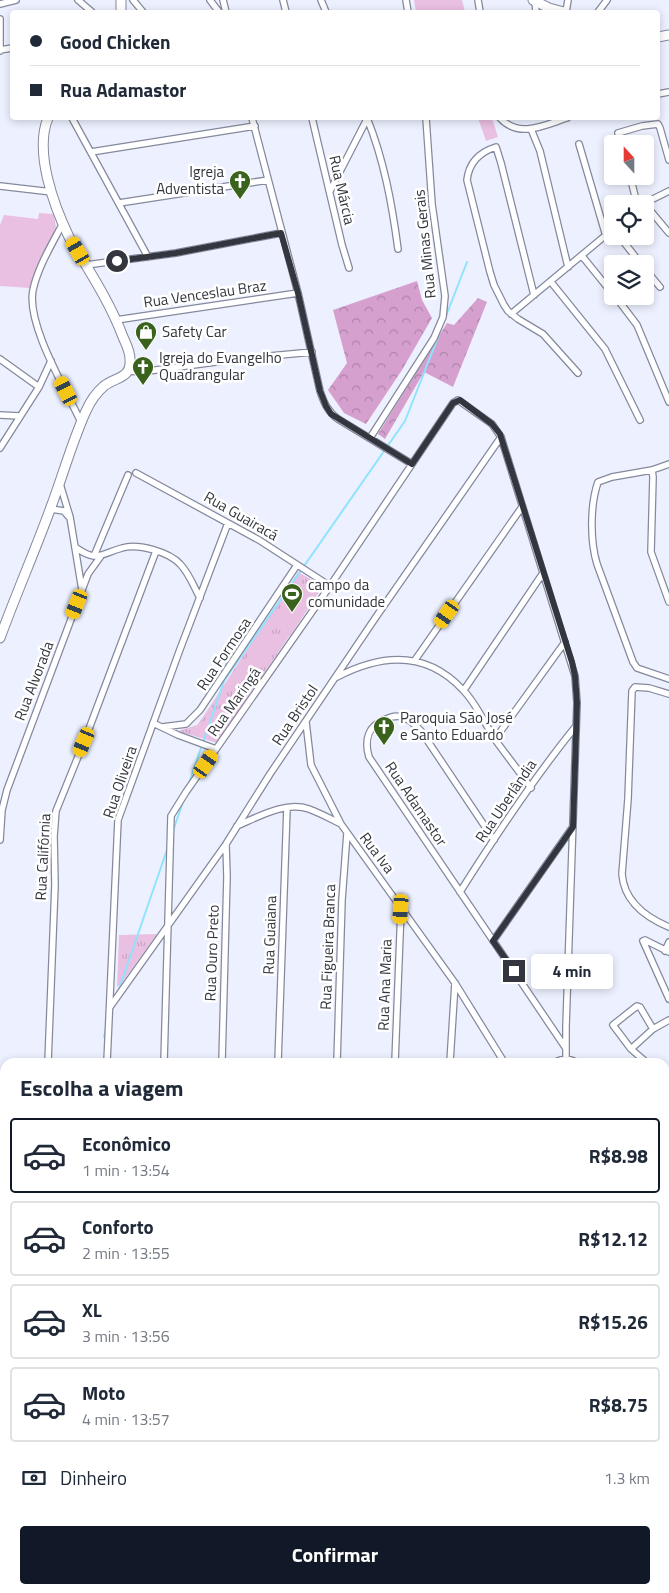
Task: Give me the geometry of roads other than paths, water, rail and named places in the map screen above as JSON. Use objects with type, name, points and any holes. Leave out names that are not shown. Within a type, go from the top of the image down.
[{"type":"main road","points":[[534,1],[559,10]]},
{"type":"main road","points":[[0,638],[20,583],[51,509],[87,408],[104,387],[129,371],[130,358],[116,320],[63,223],[52,192],[44,154],[44,135],[48,120]]},
{"type":"street","points":[[0,4],[16,0]]},
{"type":"street","points":[[78,0],[90,10]]},
{"type":"street","points":[[133,0],[141,10]]},
{"type":"street","points":[[210,0],[218,10]]},
{"type":"street","points":[[0,19],[0,51]]},
{"type":"street","points":[[73,120],[148,257]]},
{"type":"street","points":[[252,120],[298,293],[323,400],[331,414],[412,464]]},
{"type":"street","name":"Rua Márcia","points":[[312,120],[349,268]]},
{"type":"street","points":[[330,191],[366,120]]},
{"type":"street","points":[[368,120],[382,160],[398,249]]},
{"type":"street","name":"Rua Minas Gerais","points":[[370,438],[434,338],[443,316],[445,296],[432,204],[426,120]]},
{"type":"street","points":[[503,120],[514,129],[531,129],[560,120]]},
{"type":"street","points":[[618,135],[642,126],[658,124],[669,160]]},
{"type":"street","points":[[91,152],[254,126]]},
{"type":"street","points":[[531,129],[540,151],[568,267]]},
{"type":"street","points":[[579,144],[604,229]]},
{"type":"street","points":[[534,295],[502,163],[496,147],[485,150],[479,155],[469,171],[467,180],[494,284],[504,305],[511,314],[544,334],[578,373]]},
{"type":"street","points":[[119,203],[268,180]]},
{"type":"street","points":[[0,186],[52,192]]},
{"type":"street","points":[[654,198],[669,191]]},
{"type":"street","points":[[654,215],[669,233]]},
{"type":"street","points":[[63,223],[40,272],[32,296],[34,320],[50,361],[82,422]]},
{"type":"street","points":[[86,265],[148,257],[281,233]]},
{"type":"street","points":[[511,314],[604,238]]},
{"type":"street","points":[[626,245],[634,255]]},
{"type":"street","points":[[582,256],[604,283]]},
{"type":"street","points":[[654,280],[660,287]]},
{"type":"street","points":[[550,282],[605,349],[640,420]]},
{"type":"street","name":"Rua Venceslau Braz","points":[[116,320],[298,293]]},
{"type":"street","points":[[622,305],[637,325],[669,402]]},
{"type":"street","points":[[129,371],[141,372],[238,359],[312,352]]},
{"type":"street","points":[[0,359],[38,387]]},
{"type":"street","points":[[0,448],[38,387],[50,361]]},
{"type":"street","name":"Rua Maringá","points":[[164,1058],[171,816],[330,586],[453,403],[460,400],[492,424],[502,437]]},
{"type":"street","points":[[0,415],[20,416]]},
{"type":"street","points":[[502,437],[575,676],[577,703],[566,1058]]},
{"type":"street","name":"Rua Bristol","points":[[110,1007],[226,844],[334,678],[502,437]]},
{"type":"street","points":[[669,464],[652,470],[600,480],[597,485],[592,538],[595,558],[631,658],[637,668],[669,679]]},
{"type":"street","points":[[652,470],[651,552],[669,602]]},
{"type":"street","name":"Rua Guairacá","points":[[136,474],[259,540],[330,586]]},
{"type":"street","name":"Rua Alvorada","points":[[0,840],[2,810],[7,790],[88,574],[98,556],[128,475]]},
{"type":"street","name":"Rua Alvorada","points":[[60,482],[70,517],[82,591]]},
{"type":"street","points":[[415,660],[522,507]]},
{"type":"street","points":[[51,509],[64,511],[70,517]]},
{"type":"street","name":"Rua Oliveira","points":[[107,1058],[118,820],[228,523]]},
{"type":"street","points":[[75,547],[88,555],[98,556],[123,547],[135,546],[156,551],[180,564],[200,598]]},
{"type":"street","name":"Rua Califórnia","points":[[48,1058],[56,811],[156,551]]},
{"type":"street","name":"Rua Formosa","points":[[162,727],[186,724],[200,710],[298,566]]},
{"type":"street","points":[[464,690],[543,573]]},
{"type":"street","points":[[495,739],[565,642]]},
{"type":"street","points":[[334,678],[362,664],[380,660],[415,660],[433,667],[464,690],[495,739],[531,788]]},
{"type":"street","points":[[669,694],[649,688],[637,687],[633,689],[623,882],[629,899],[642,912],[669,927]]},
{"type":"street","name":"Rua Adamastor","points":[[494,840],[421,731],[401,716],[392,717],[376,724],[368,733],[367,749],[369,757],[565,1047]]},
{"type":"street","name":"Rua Iva","points":[[306,722],[311,765],[341,824],[454,983],[501,1058]]},
{"type":"street","points":[[153,723],[216,749]]},
{"type":"street","name":"Rua Uberlândia","points":[[460,892],[551,758],[576,726]]},
{"type":"street","points":[[237,826],[272,811],[287,808],[308,809],[341,824]]},
{"type":"street","name":"Rua Guaiana","points":[[278,1058],[287,808]]},
{"type":"street","points":[[493,941],[573,827]]},
{"type":"street","name":"Rua Figueira Branca","points":[[337,1058],[342,900],[347,833]]},
{"type":"street","name":"Rua Ouro Preto","points":[[222,1058],[227,877],[226,844]]},
{"type":"street","name":"Rua Ana Maria","points":[[395,1058],[401,909]]},
{"type":"street","points":[[669,942],[667,952],[643,940],[669,999]]},
{"type":"street","points":[[450,1058],[454,983]]},
{"type":"street","points":[[641,1058],[631,1049],[614,1028],[614,1023],[637,1006],[640,1007],[653,1029]]},
{"type":"street","points":[[631,1049],[653,1029],[669,1021]]},
{"type":"waterway","points":[[446,316],[467,262]]},
{"type":"waterway","points":[[189,783],[224,681],[405,421],[439,335]]},
{"type":"waterway","points":[[173,831],[183,802]]},
{"type":"waterway","points":[[119,989],[168,847]]},
{"type":"waterway","points":[[104,1037],[106,1029]]},
{"type":"place","name":"Igreja Adventista","points":[[240,200]]},
{"type":"place","name":"Safety Car","points":[[146,351]]},
{"type":"place","name":"Igreja do Evangelho Quadrangular","points":[[143,386]]},
{"type":"place","name":"campo da comunidade","points":[[292,613]]},
{"type":"place","name":"Paroquia São José e Santo Eduardo","points":[[384,746]]}]
